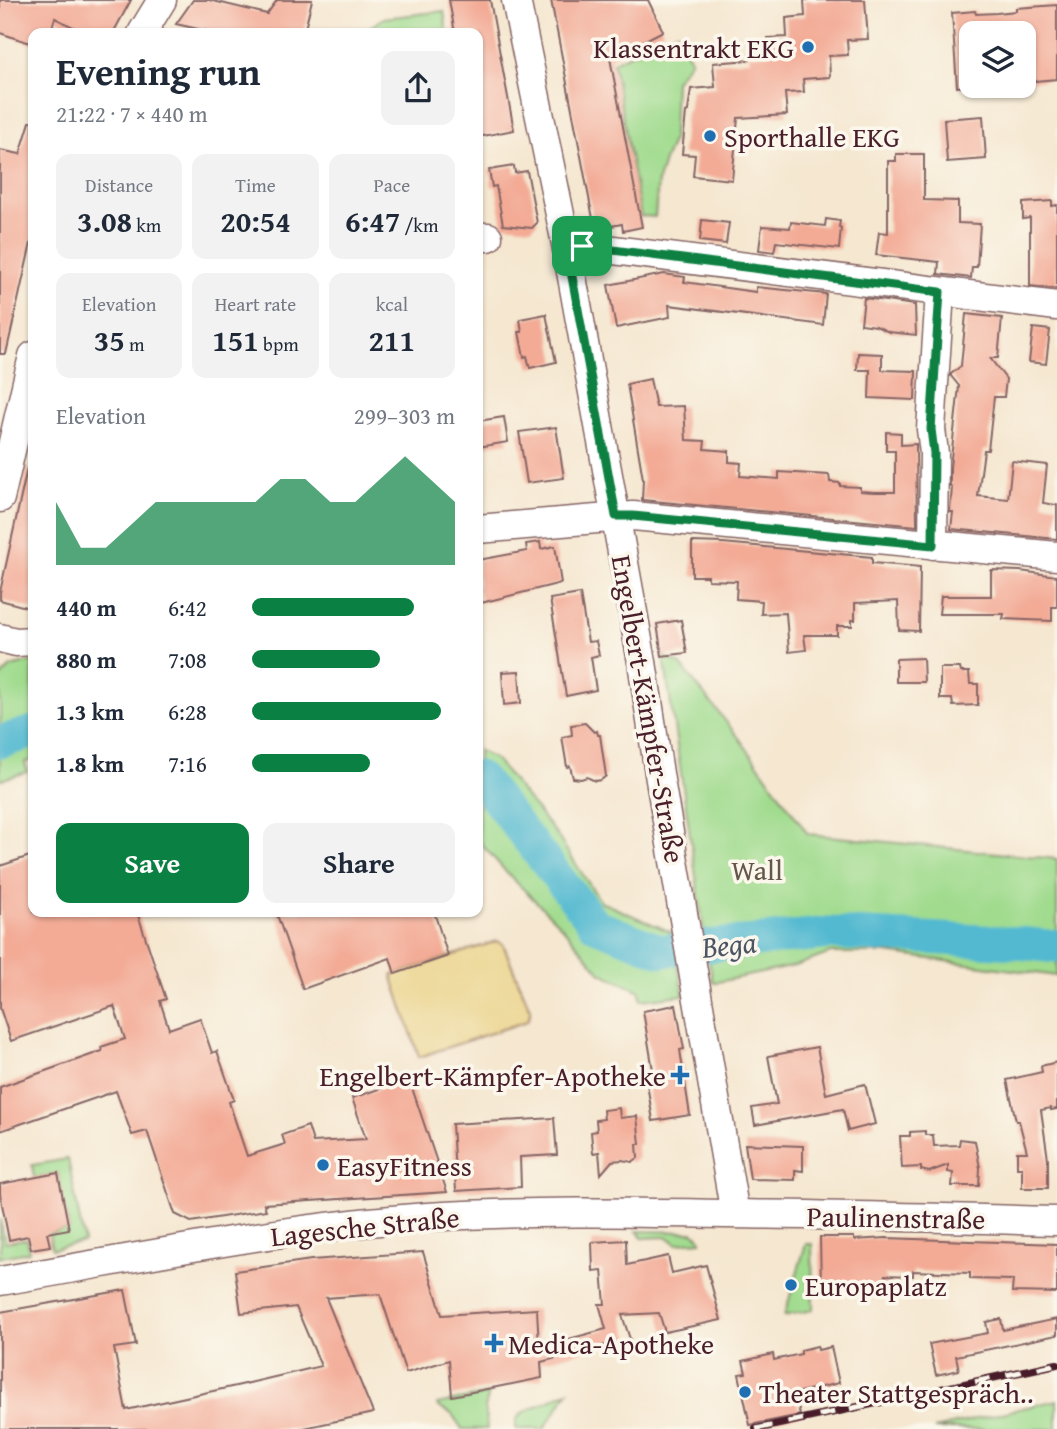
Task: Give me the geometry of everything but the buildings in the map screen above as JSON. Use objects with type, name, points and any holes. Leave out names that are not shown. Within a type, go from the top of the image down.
[{"type":"street","points":[[145,28],[162,0]]},
{"type":"street","name":"Engelbert-Kämpfer-Straße","points":[[516,0],[566,244],[616,516],[734,1214]]},
{"type":"street","points":[[566,244],[1057,306]]},
{"type":"street","points":[[933,545],[934,453],[931,429],[940,292]]},
{"type":"street","points":[[0,498],[28,378]]},
{"type":"street","points":[[483,529],[633,516],[1057,556]]},
{"type":"street","points":[[0,638],[16,642],[28,641]]},
{"type":"street","name":"Lagesche Straße","points":[[0,1281],[287,1233],[428,1217],[583,1212],[734,1214]]},
{"type":"street","name":"Paulinenstraße","points":[[734,1214],[1057,1221]]},
{"type":"green space","points":[[444,11],[446,28],[369,28],[384,18]]},
{"type":"green space","points":[[677,32],[691,60],[675,81],[673,139],[658,181],[655,217],[641,216],[613,62]]},
{"type":"green space","name":"Wall","points":[[664,657],[680,664],[739,738],[808,834],[1057,859],[1057,976],[886,953],[831,953],[795,966],[713,983]]},
{"type":"green space","points":[[28,662],[27,772],[0,780],[0,678],[11,667]]},
{"type":"green space","points":[[483,753],[496,760],[556,834],[601,902],[671,932],[684,995],[641,1000],[640,991],[601,973],[562,927],[483,846]]},
{"type":"green space","points":[[68,1159],[84,1242],[52,1249],[49,1233],[69,1229],[58,1173],[34,1178],[32,1165]]},
{"type":"green space","points":[[0,1219],[5,1242],[27,1239],[29,1252],[0,1257]]},
{"type":"green space","points":[[637,1231],[693,1232],[701,1241],[677,1244],[668,1237],[643,1238]]},
{"type":"green space","points":[[806,1244],[812,1244],[813,1310],[784,1316]]},
{"type":"green space","points":[[569,1391],[544,1429],[516,1429],[516,1420],[522,1413]]},
{"type":"green space","points":[[489,1394],[485,1407],[487,1429],[462,1429],[452,1414],[437,1404]]},
{"type":"green space","points":[[1057,1400],[1057,1429],[934,1429]]},
{"type":"sand","points":[[497,941],[503,944],[530,1009],[527,1021],[419,1057],[392,975]]},
{"type":"waterway","name":"Bega","points":[[0,742],[28,734]]},
{"type":"waterway","name":"Bega","points":[[483,782],[595,925],[661,951],[830,933],[1057,947]]},
{"type":"railway","points":[[756,1429],[1057,1364]]},
{"type":"place","name":"Klassentrakt EKG","points":[[808,47]]},
{"type":"place","name":"Sporthalle EKG","points":[[710,136]]},
{"type":"place","name":"Engelbert-Kämpfer-Apotheke","points":[[680,1075]]},
{"type":"place","name":"EasyFitness","points":[[323,1165]]},
{"type":"place","name":"Europaplatz","points":[[791,1285]]},
{"type":"place","name":"Medica-Apotheke","points":[[494,1343]]},
{"type":"place","name":"Theater Stattgespräch..","points":[[745,1392]]},
{"type":"route","points":[[566,244],[582,246],[940,292],[931,429],[935,492],[933,545],[616,516],[566,244]]}]
